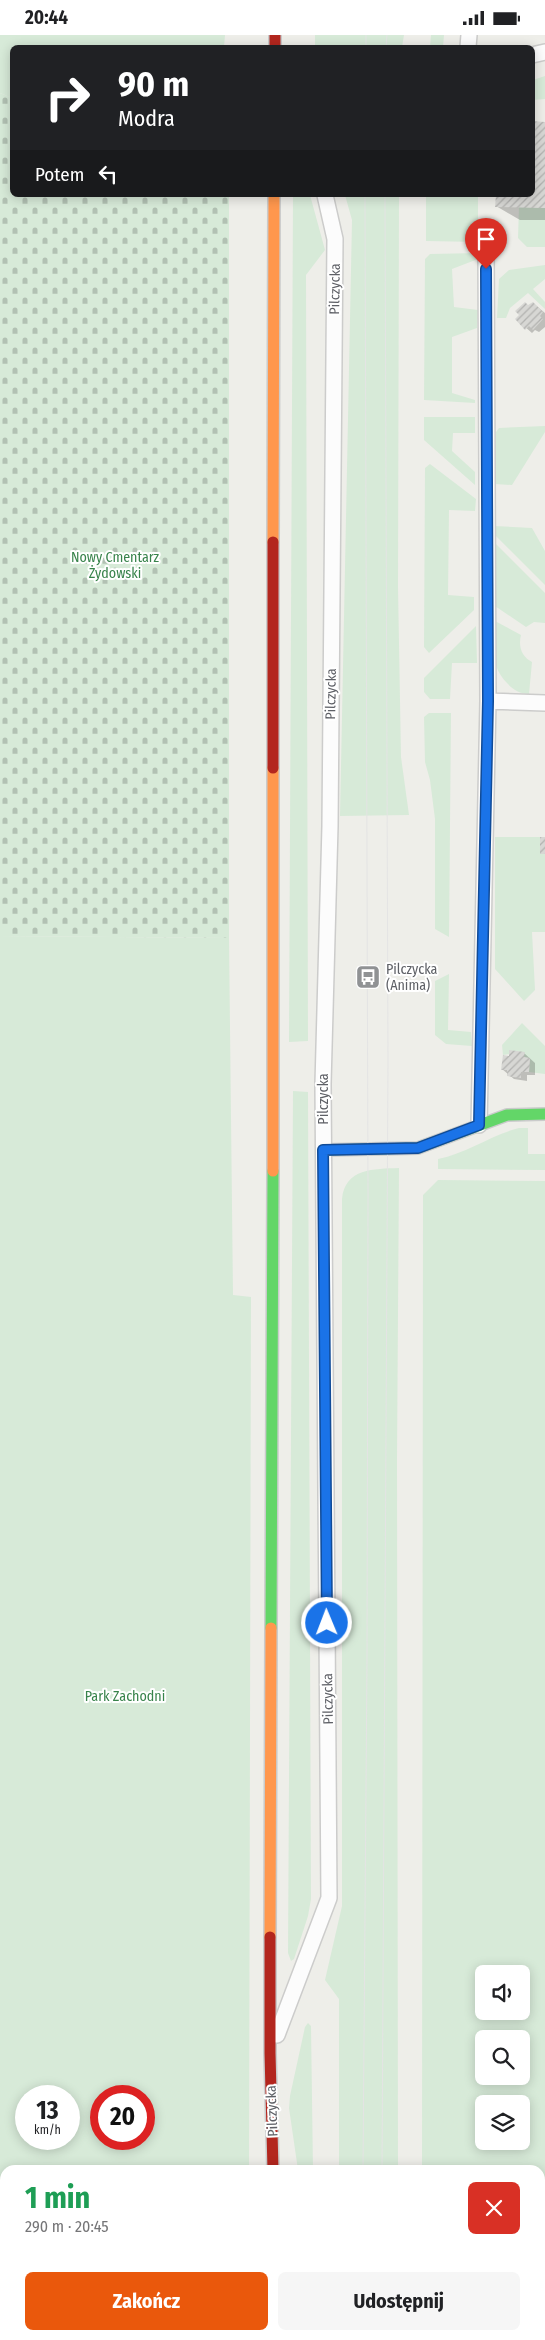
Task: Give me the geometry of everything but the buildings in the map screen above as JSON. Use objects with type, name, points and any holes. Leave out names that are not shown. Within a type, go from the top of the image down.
[{"type":"street","name":"Pilczycka","points":[[273,2165],[270,2053],[274,197]]},
{"type":"street","points":[[323,1150],[418,1148],[507,1115],[545,1114]]},
{"type":"lane","name":"Pilczycka","points":[[270,2053],[329,1898],[323,1150],[330,826],[335,239],[325,197]]},
{"type":"lane","points":[[479,1125],[488,701],[486,248]]},
{"type":"lane","points":[[488,701],[545,703]]},
{"type":"green space","points":[[0,35],[225,35],[224,45],[10,45],[10,97],[0,93]]},
{"type":"green space","points":[[315,35],[404,35],[402,45],[315,45]]},
{"type":"green space","points":[[431,35],[444,35],[443,45],[430,45]]},
{"type":"green space","points":[[545,76],[545,99],[535,100],[535,79]]},
{"type":"green space","name":"Nowy Cmentarz Żydowski","points":[[0,93],[10,97],[10,197],[229,197],[229,938],[0,936]]},
{"type":"green space","points":[[293,197],[311,197],[325,250],[306,275],[308,1041],[289,1042]]},
{"type":"green space","points":[[346,197],[399,197],[398,587],[401,757],[409,815],[340,816],[352,220]]},
{"type":"green space","points":[[426,197],[478,197],[478,242],[426,241]]},
{"type":"green space","points":[[519,207],[545,208],[545,247],[527,247],[518,238]]},
{"type":"green space","points":[[479,253],[478,259],[452,269],[454,307],[478,310],[477,328],[452,337],[452,393],[475,400],[475,403],[424,400],[425,259],[430,254]]},
{"type":"green space","points":[[545,265],[545,279],[533,289],[545,302],[545,309],[528,293],[510,308],[506,318],[497,318],[499,279],[509,270]]},
{"type":"green space","points":[[424,417],[475,417],[475,433],[453,433],[452,451],[475,472],[475,485],[424,440]]},
{"type":"green space","points":[[545,426],[545,432],[512,485],[495,484],[496,432],[499,428]]},
{"type":"green space","points":[[430,464],[476,499],[475,511],[449,510],[448,595],[474,597],[474,610],[429,653],[424,647],[425,468]]},
{"type":"green space","points":[[494,526],[532,528],[545,551],[545,585],[495,535]]},
{"type":"green space","points":[[494,542],[545,593],[545,623],[534,622],[526,627],[495,606]]},
{"type":"green space","points":[[495,621],[521,635],[520,644],[522,651],[532,662],[529,694],[512,688],[498,670],[494,655]]},
{"type":"green space","points":[[476,626],[477,663],[452,663],[450,699],[430,699],[424,692],[424,678]]},
{"type":"green space","points":[[429,713],[451,713],[449,937],[435,929],[435,819],[430,780],[425,762],[424,717]]},
{"type":"green space","points":[[495,837],[540,837],[540,854],[545,854],[545,932],[532,932],[535,990],[524,1001],[495,969]]},
{"type":"green space","name":"Park Zachodni","points":[[0,936],[229,938],[233,1295],[251,1297],[249,2165],[0,2165]]},
{"type":"green space","points":[[449,974],[448,1030],[471,1032],[472,1046],[446,1044],[435,1035],[435,981]]},
{"type":"green space","points":[[522,1023],[545,1046],[545,1074],[529,1072],[530,1059],[524,1057],[524,1052],[503,1055],[502,1045]]},
{"type":"green space","points":[[293,1091],[308,1092],[311,1899],[308,1916],[294,1959],[291,1961],[288,1953]]},
{"type":"green space","points":[[519,1128],[528,1128],[528,1154],[545,1154],[545,1170],[438,1169],[438,1159],[459,1153]]},
{"type":"green space","points":[[399,1168],[397,1459],[398,2165],[339,2165],[339,1999],[325,1980],[342,1906],[342,1199],[344,1189],[355,1176],[362,1172]]},
{"type":"green space","points":[[438,1180],[545,1181],[545,2165],[422,2165],[423,1195]]},
{"type":"green space","points":[[308,2023],[311,2026],[313,2165],[297,2165],[289,2108],[305,2027]]},
{"type":"tram line","points":[[366,35],[366,45]]},
{"type":"tram line","points":[[386,45],[387,35]]},
{"type":"tram line","points":[[363,2165],[368,1194],[365,197]]},
{"type":"tram line","points":[[382,2165],[388,1062],[385,197]]},
{"type":"traffic: fast","points":[[323,1150],[418,1148],[507,1115],[545,1114]]},
{"type":"traffic: fast","points":[[271,1628],[273,1171]]},
{"type":"traffic: slow","points":[[273,542],[274,197]]},
{"type":"traffic: slow","points":[[273,768],[273,1171]]},
{"type":"traffic: slow","points":[[270,1937],[271,1628]]},
{"type":"traffic: jam","points":[[275,35],[275,45]]},
{"type":"traffic: jam","points":[[273,542],[273,768]]},
{"type":"traffic: jam","points":[[270,1937],[273,2165]]},
{"type":"place","name":"Pilczycka (Anima)","points":[[368,977]]},
{"type":"route","points":[[327,1623],[323,1150],[418,1148],[439,1142],[479,1125],[488,701],[486,269]]}]
